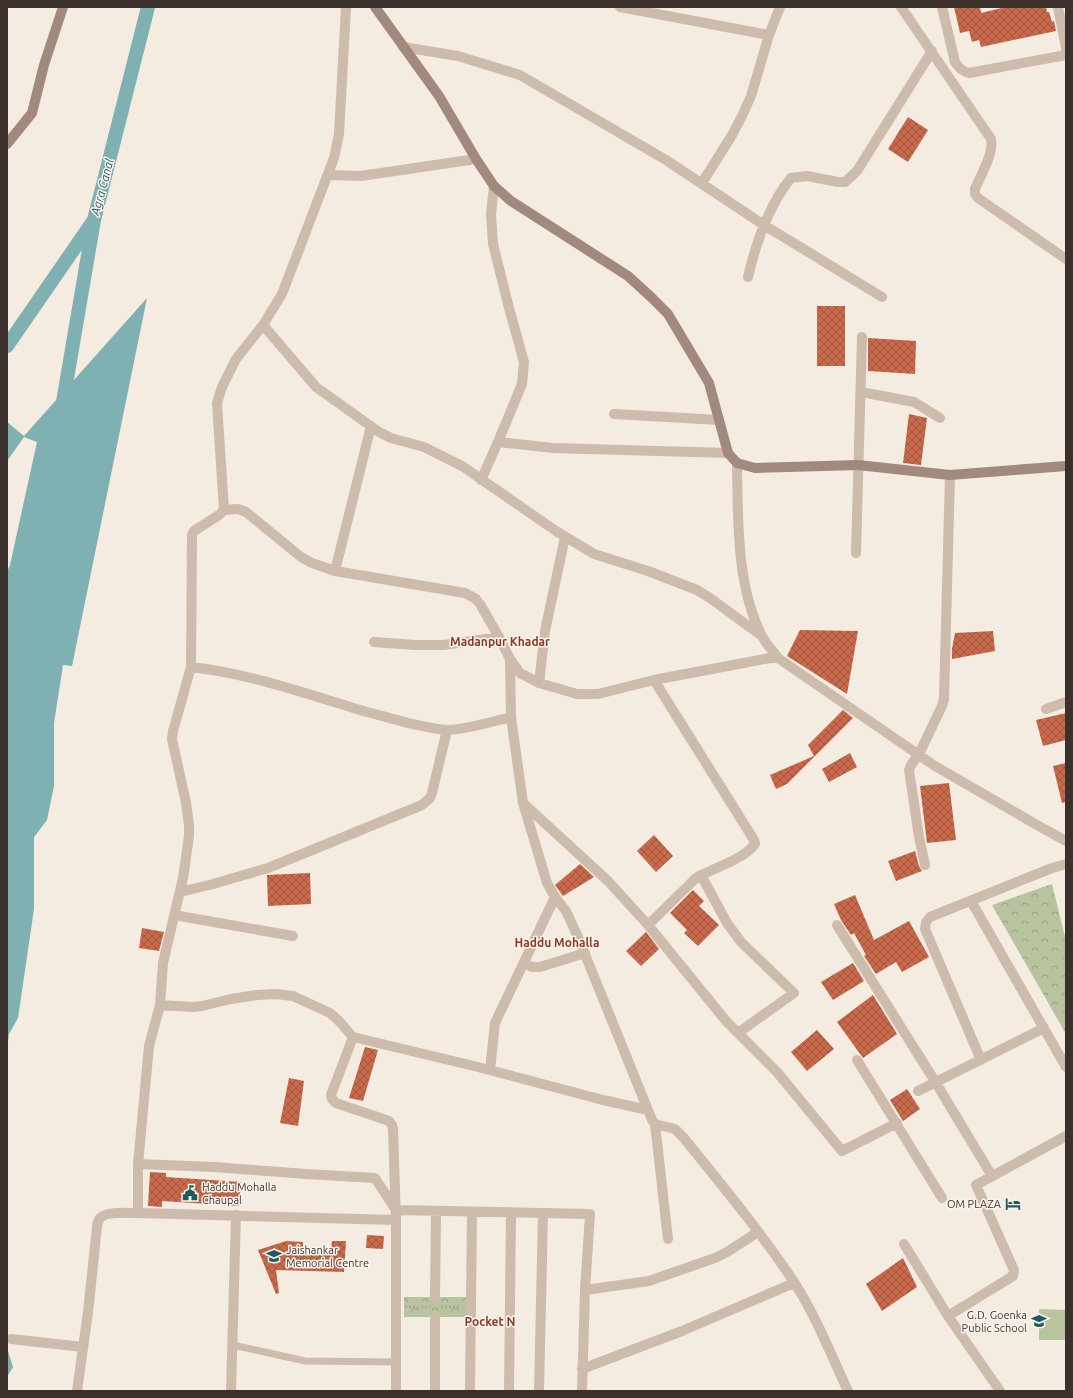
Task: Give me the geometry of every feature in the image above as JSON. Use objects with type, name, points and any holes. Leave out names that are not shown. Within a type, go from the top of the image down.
[{"type":"street","points":[[7,144],[32,112],[44,65],[63,7]]},
{"type":"street","points":[[224,510],[217,403],[222,387],[236,358],[263,325],[282,294],[334,158],[339,134],[346,7]]},
{"type":"street","points":[[375,7],[439,96],[476,159],[494,186],[511,201],[628,276],[668,314],[708,382],[728,453],[737,463],[755,468],[858,465],[950,475],[1066,466]]},
{"type":"street","points":[[620,7],[769,35]]},
{"type":"street","points":[[702,183],[742,116],[751,96],[769,35],[780,7]]},
{"type":"street","points":[[901,7],[991,139],[991,152],[975,188],[975,194],[978,198],[1066,259]]},
{"type":"street","points":[[942,7],[955,62],[959,68],[969,73],[1066,55]]},
{"type":"street","points":[[1058,7],[1066,48]]},
{"type":"street","points":[[403,47],[458,56],[520,75],[666,160],[764,225],[882,297]]},
{"type":"street","points":[[748,277],[764,225],[785,185],[791,178],[807,176],[838,182],[845,182],[851,178],[932,51]]},
{"type":"street","points":[[328,175],[361,176],[476,159]]},
{"type":"street","points":[[481,480],[522,384],[524,362],[508,308],[493,244],[492,214],[494,186]]},
{"type":"street","points":[[263,325],[316,387],[379,432],[391,438],[424,447],[462,466],[594,554],[648,571],[697,590],[762,636]]},
{"type":"street","points":[[856,553],[862,338]]},
{"type":"street","points":[[860,392],[914,402],[940,418]]},
{"type":"street","points":[[614,414],[719,420]]},
{"type":"street","points":[[336,571],[371,426]]},
{"type":"street","points":[[498,442],[553,448],[728,453]]},
{"type":"street","points":[[737,463],[738,527],[744,582],[748,600],[762,636],[778,658],[935,766],[1066,841]]},
{"type":"street","points":[[926,865],[919,837],[909,770],[919,754],[944,699],[950,475]]},
{"type":"street","points":[[138,1213],[138,1164],[150,1046],[160,1005],[163,963],[180,892],[189,836],[186,803],[172,739],[191,667],[192,535],[194,531],[219,515],[224,510],[238,509],[246,512],[301,557],[312,563],[336,571],[465,593],[480,604],[510,659],[520,672],[539,683],[577,694],[587,695],[612,691],[654,680],[770,658],[778,658]]},
{"type":"street","points":[[539,683],[545,631],[565,536]]},
{"type":"street","points":[[374,642],[415,645],[444,645],[499,637]]},
{"type":"street","points":[[510,659],[511,717],[523,803],[547,883],[555,897],[566,911],[585,953],[652,1120],[655,1124],[668,1239]]},
{"type":"street","points":[[191,667],[265,682],[300,691],[380,716],[430,728],[447,730],[462,729],[511,717]]},
{"type":"street","points":[[648,925],[701,875],[736,858],[752,848],[755,844],[754,840],[654,680]]},
{"type":"street","points":[[1046,709],[1066,702]]},
{"type":"street","points":[[180,892],[268,868],[422,805],[430,798],[432,793],[447,730]]},
{"type":"street","points":[[523,803],[594,867],[648,925],[726,1021],[777,1072],[842,1151],[897,1123]]},
{"type":"street","points":[[981,1060],[925,929],[926,922],[930,918],[971,901],[1052,868],[1066,864]]},
{"type":"street","points":[[701,875],[727,923],[741,942],[794,993],[738,1033]]},
{"type":"street","points":[[490,1070],[495,1023],[555,897]]},
{"type":"street","points":[[971,901],[1066,1067]]},
{"type":"street","points":[[174,915],[293,936]]},
{"type":"street","points":[[837,925],[936,1083],[992,1176]]},
{"type":"street","points":[[524,963],[532,967],[540,967],[585,953]]},
{"type":"street","points":[[160,1005],[192,1007],[257,995],[276,994],[292,996],[330,1013],[352,1037],[648,1110]]},
{"type":"street","points":[[918,1091],[1044,1028]]},
{"type":"street","points":[[352,1037],[331,1097],[336,1103],[389,1121],[392,1125],[396,1215],[396,1391]]},
{"type":"street","points":[[857,1060],[942,1198]]},
{"type":"street","points":[[655,1124],[675,1129],[683,1137],[758,1232],[794,1282],[810,1309],[848,1391]]},
{"type":"street","points":[[948,1316],[1013,1276],[1014,1270],[976,1184],[1066,1136]]},
{"type":"street","points":[[138,1164],[214,1167],[375,1178],[396,1215]]},
{"type":"street","points":[[435,1297],[436,1212]]},
{"type":"street","points":[[76,1391],[88,1312],[98,1222],[100,1218],[107,1214],[396,1215],[436,1212],[590,1214],[585,1290],[582,1391]]},
{"type":"street","points":[[470,1391],[472,1212]]},
{"type":"street","points":[[509,1391],[511,1213]]},
{"type":"street","points":[[539,1391],[543,1214]]},
{"type":"street","points":[[231,1391],[236,1215]]},
{"type":"street","points":[[585,1290],[649,1281],[715,1258],[758,1232]]},
{"type":"street","points":[[904,1244],[948,1316],[1000,1391]]},
{"type":"street","points":[[582,1369],[682,1331],[794,1282]]},
{"type":"street","points":[[435,1317],[435,1391]]},
{"type":"street","points":[[11,1339],[83,1347]]},
{"type":"lane","points":[[233,1345],[305,1362],[396,1362]]},
{"type":"green space","points":[[1052,884],[1066,941],[1066,1034],[992,905]]},
{"type":"green space","points":[[404,1297],[466,1297],[466,1317],[404,1317]]},
{"type":"green space","points":[[1039,1309],[1066,1310],[1066,1340],[1039,1340]]},
{"type":"water","points":[[147,298],[72,666],[63,665],[54,723],[54,786],[47,820],[34,837],[34,909],[18,1018],[9,1034],[7,1050],[7,572],[10,565],[37,442],[24,437],[7,461],[7,422],[24,436]]},
{"type":"water","points":[[7,1348],[13,1367],[7,1377]]},
{"type":"building","points":[[954,7],[980,7],[981,13],[1006,7],[1046,7],[1052,22],[1054,21],[1056,31],[981,47],[979,40],[972,42],[969,31],[960,33]]},
{"type":"building","points":[[908,117],[928,130],[908,162],[888,149]]},
{"type":"building","points":[[817,306],[845,306],[845,366],[817,366]]},
{"type":"building","points":[[868,338],[916,341],[915,374],[868,371]]},
{"type":"building","points":[[909,414],[927,418],[921,465],[903,463]]},
{"type":"building","points":[[800,630],[858,631],[847,694],[787,656]]},
{"type":"building","points":[[993,631],[995,651],[952,659],[955,633]]},
{"type":"building","points":[[843,710],[853,718],[787,784],[776,789],[770,775],[814,756],[808,745]]},
{"type":"building","points":[[1066,713],[1066,740],[1043,746],[1036,720]]},
{"type":"building","points":[[850,753],[857,767],[829,782],[822,769]]},
{"type":"building","points":[[1066,763],[1066,802],[1062,803],[1053,766]]},
{"type":"building","points":[[949,783],[956,840],[927,843],[920,786]]},
{"type":"building","points":[[654,835],[673,856],[656,872],[637,851]]},
{"type":"building","points":[[915,851],[922,871],[896,881],[888,861]]},
{"type":"building","points":[[580,864],[594,877],[563,896],[555,885]]},
{"type":"building","points":[[310,873],[311,904],[268,906],[267,875]]},
{"type":"building","points":[[693,890],[704,901],[699,906],[719,925],[698,946],[684,933],[687,930],[670,913]]},
{"type":"building","points":[[855,895],[874,940],[909,921],[929,957],[902,972],[896,962],[876,974],[864,956],[866,955],[854,933],[851,935],[841,920],[834,904]]},
{"type":"building","points":[[142,928],[164,932],[159,951],[139,948]]},
{"type":"building","points":[[646,932],[659,949],[641,966],[626,951]]},
{"type":"building","points":[[853,963],[864,981],[833,1000],[821,982]]},
{"type":"building","points":[[873,995],[897,1034],[863,1058],[837,1022]]},
{"type":"building","points":[[817,1030],[834,1049],[807,1071],[791,1052]]},
{"type":"building","points":[[365,1047],[378,1050],[363,1101],[349,1098]]},
{"type":"building","points":[[289,1078],[304,1081],[298,1126],[280,1123]]},
{"type":"building","points":[[907,1089],[920,1109],[903,1121],[890,1100]]},
{"type":"building","points":[[150,1172],[166,1173],[166,1177],[241,1182],[239,1206],[162,1201],[162,1207],[148,1206]]},
{"type":"building","points":[[367,1235],[384,1236],[383,1249],[366,1248]]},
{"type":"building","points":[[286,1241],[303,1242],[303,1248],[331,1251],[332,1241],[346,1241],[344,1272],[276,1270],[279,1293],[276,1294],[258,1250]]},
{"type":"building","points":[[903,1258],[917,1287],[882,1311],[866,1284]]},
{"type":"waterway","name":"Agra Canal","points":[[7,346],[94,220],[148,7]]},
{"type":"waterway","points":[[62,408],[94,220]]},
{"type":"place","name":"Haddu Mohalla Chaupal","points":[[190,1193]]},
{"type":"place","name":"OM PLAZA","points":[[1013,1204]]},
{"type":"place","name":"Jaishankar Memorial Centre","points":[[274,1256]]},
{"type":"place","name":"G.D. Goenka Public School","points":[[1039,1321]]},
{"type":"district","name":"Madanpur Khadar","points":[[500,641]]},
{"type":"district","name":"Haddu Mohalla","points":[[557,942]]},
{"type":"district","name":"Pocket N","points":[[490,1321]]}]
